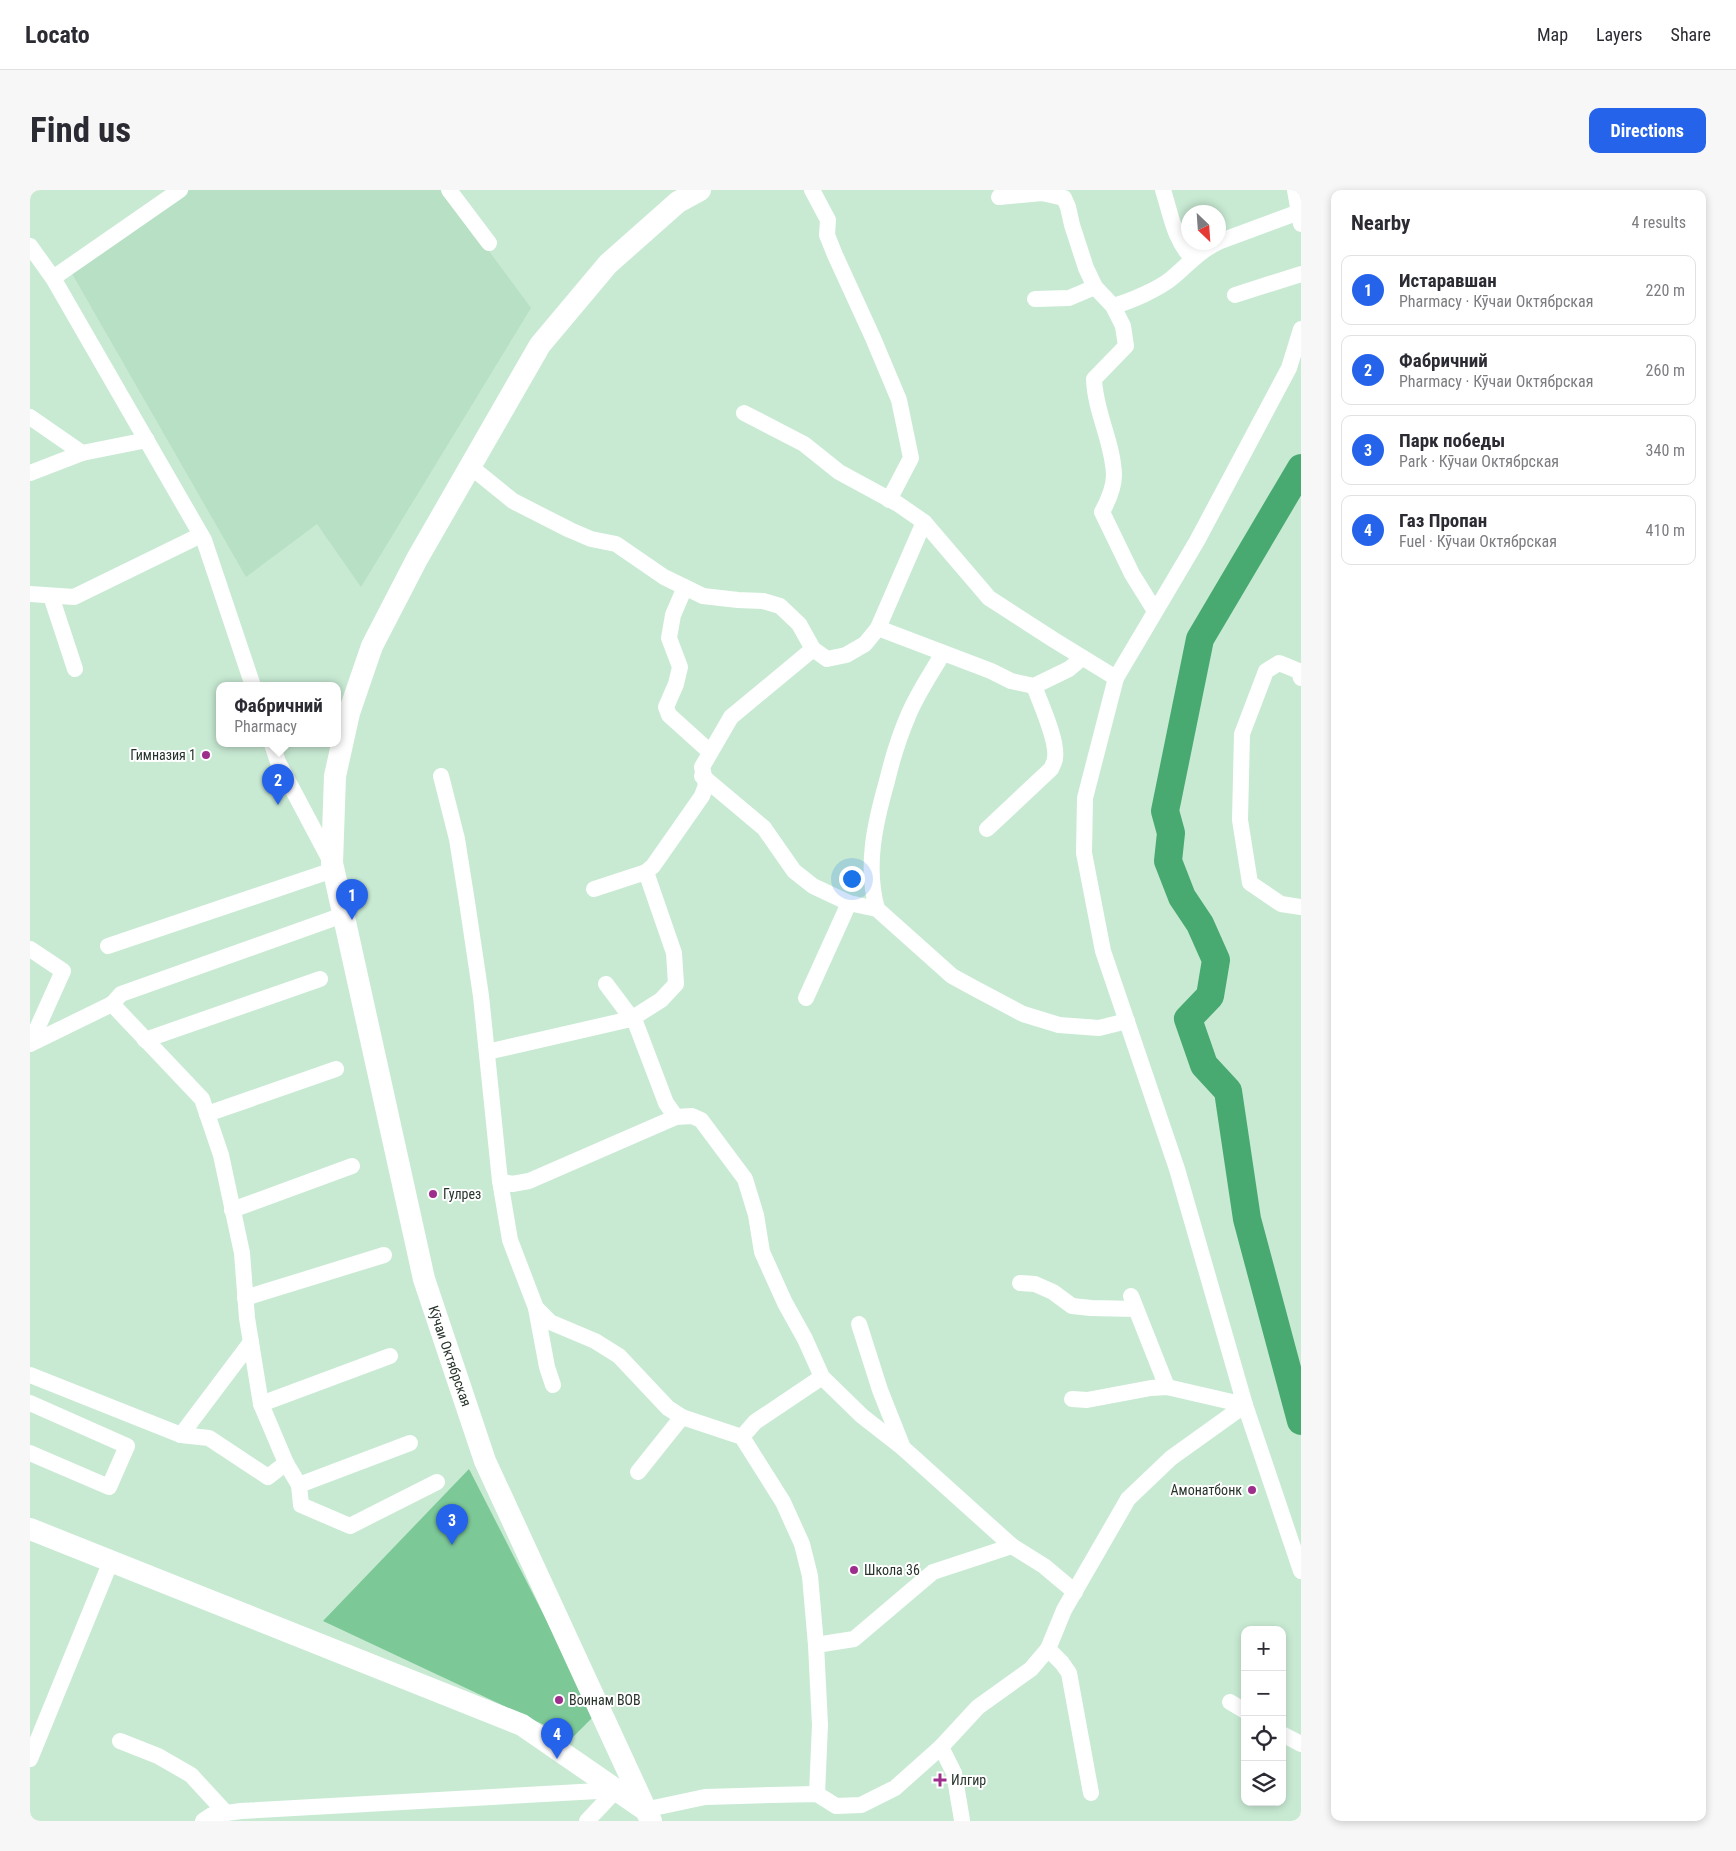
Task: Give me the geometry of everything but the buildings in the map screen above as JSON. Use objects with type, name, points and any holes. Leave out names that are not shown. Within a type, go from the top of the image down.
[{"type":"main road","name":"Кӯчаи Октябрская","points":[[648,1815],[485,1460],[427,1288],[333,866],[335,776],[349,713],[372,646],[417,559],[540,345],[608,264],[678,202],[700,190]]},
{"type":"main road","points":[[30,1529],[522,1725],[616,1790],[648,1815]]},
{"type":"street","points":[[53,278],[180,190]]},
{"type":"street","points":[[449,190],[489,243]]},
{"type":"street","points":[[812,190],[828,220],[827,235],[835,255],[900,400],[911,458],[889,500]]},
{"type":"street","points":[[1163,190],[1175,232],[1183,249],[1193,259]]},
{"type":"street","points":[[1226,240],[1300,218],[1295,190]]},
{"type":"street","points":[[1000,197],[1042,193],[1064,198],[1083,260],[1095,287],[1113,306],[1123,326],[1126,346],[1094,379],[1094,389],[1109,444],[1114,476],[1109,498],[1102,512],[1132,574],[1155,612]]},
{"type":"street","points":[[30,246],[53,278],[201,535],[252,682]]},
{"type":"street","points":[[1113,306],[1126,302],[1170,280],[1203,250]]},
{"type":"street","points":[[1235,295],[1301,274]]},
{"type":"street","points":[[1035,299],[1069,298],[1095,287]]},
{"type":"street","points":[[1301,329],[1289,368],[1197,541],[1116,678],[1085,798],[1084,854],[1103,950],[1177,1169],[1245,1405],[1301,1571]]},
{"type":"street","points":[[744,413],[804,444],[839,472],[924,522],[988,598],[1116,678]]},
{"type":"street","points":[[30,417],[82,452]]},
{"type":"street","points":[[30,473],[82,452],[147,440]]},
{"type":"street","points":[[471,467],[513,501],[591,539],[616,544],[664,577],[703,596],[763,601],[780,606],[799,624],[813,649],[827,658],[846,656],[865,644],[878,628],[924,522]]},
{"type":"street","points":[[30,594],[74,597],[201,535]]},
{"type":"street","points":[[685,587],[674,615],[669,638],[680,667],[676,684],[666,707],[669,714],[710,752]]},
{"type":"street","points":[[51,596],[75,670]]},
{"type":"street","points":[[878,628],[991,671],[1011,681],[1034,686],[1069,668],[1082,658]]},
{"type":"street","points":[[594,888],[646,872],[653,866],[702,796],[706,785],[702,776],[702,768],[731,717],[813,649]]},
{"type":"street","points":[[877,909],[872,878],[872,847],[880,806],[892,762],[908,716],[943,653]]},
{"type":"street","points":[[1301,678],[1299,671],[1279,663],[1266,671],[1242,734],[1240,820],[1250,883],[1281,904],[1301,907]]},
{"type":"street","points":[[987,828],[1051,769],[1056,757],[1048,722],[1034,686]]},
{"type":"street","points":[[108,946],[333,866],[278,762],[273,747]]},
{"type":"street","points":[[441,776],[457,839],[481,996],[500,1181],[510,1240],[536,1308],[547,1367],[553,1385]]},
{"type":"street","points":[[702,776],[764,828],[794,871],[813,886],[849,903],[877,909],[952,976],[1023,1014],[1059,1026],[1099,1028],[1127,1021]]},
{"type":"street","points":[[487,1052],[631,1019],[661,1000],[676,984],[674,953],[646,872]]},
{"type":"street","points":[[806,998],[849,903]]},
{"type":"street","points":[[31,1043],[112,1004],[121,994],[343,915]]},
{"type":"street","points":[[30,949],[63,971],[31,1043]]},
{"type":"street","points":[[145,1040],[320,979]]},
{"type":"street","points":[[606,984],[636,1024],[666,1103],[676,1117]]},
{"type":"street","points":[[112,1004],[202,1100],[220,1155],[242,1253],[245,1298],[261,1404],[286,1462],[299,1485],[301,1505],[350,1526],[437,1482]]},
{"type":"street","points":[[207,1114],[336,1069]]},
{"type":"street","points":[[500,1181],[512,1184],[530,1182],[676,1117],[692,1116],[701,1120],[745,1179],[756,1215],[762,1252],[822,1377],[862,1416],[903,1448],[1012,1546],[1044,1566],[1075,1592]]},
{"type":"street","points":[[232,1210],[352,1166]]},
{"type":"street","points":[[245,1298],[384,1255]]},
{"type":"street","points":[[1020,1283],[1035,1284],[1053,1292],[1072,1306],[1104,1309],[1134,1302],[1167,1387]]},
{"type":"street","points":[[536,1308],[550,1322],[595,1341],[619,1356],[668,1408],[682,1417],[742,1437],[783,1502],[802,1544],[810,1576],[820,1725],[817,1794]]},
{"type":"street","points":[[859,1324],[880,1390],[903,1448]]},
{"type":"street","points":[[181,1435],[251,1342]]},
{"type":"street","points":[[261,1404],[390,1356]]},
{"type":"street","points":[[30,1375],[181,1435],[210,1438],[268,1476],[286,1462]]},
{"type":"street","points":[[742,1437],[756,1422],[822,1377]]},
{"type":"street","points":[[1072,1399],[1086,1400],[1151,1388],[1167,1387],[1245,1405]]},
{"type":"street","points":[[30,1403],[127,1446],[109,1487],[30,1453]]},
{"type":"street","points":[[648,1815],[705,1797],[817,1794],[836,1806],[861,1805],[895,1788],[940,1747],[978,1706],[1031,1670],[1048,1649],[1064,1610],[1128,1499],[1171,1458],[1245,1405]]},
{"type":"street","points":[[638,1472],[682,1417]]},
{"type":"street","points":[[299,1485],[410,1443]]},
{"type":"street","points":[[816,1645],[854,1638],[933,1572],[1012,1546]]},
{"type":"street","points":[[30,1759],[111,1561]]},
{"type":"street","points":[[1048,1649],[1062,1662],[1069,1673],[1091,1793]]},
{"type":"street","points":[[1230,1702],[1241,1709]]},
{"type":"street","points":[[1286,1736],[1301,1744]]},
{"type":"street","points":[[120,1741],[158,1756],[192,1775],[226,1813]]},
{"type":"street","points":[[940,1747],[954,1773],[962,1820]]},
{"type":"street","points":[[203,1821],[212,1815],[226,1813],[616,1790]]},
{"type":"street","points":[[587,1821],[616,1790]]},
{"type":"street","points":[[836,1806],[842,1821]]},
{"type":"shaded area","points":[[190,190],[444,190],[531,308],[361,587],[317,524],[246,577],[71,272]]},
{"type":"green space","points":[[469,1469],[595,1715],[572,1738],[323,1621]]},
{"type":"waterway","points":[[1301,468],[1200,639],[1165,811],[1171,833],[1168,861],[1182,897],[1200,924],[1216,960],[1210,996],[1188,1019],[1204,1065],[1228,1091],[1247,1219],[1301,1421]]},
{"type":"place","name":"Гимназия 1","points":[[206,755]]},
{"type":"place","name":"Фабричний","points":[[278,805]]},
{"type":"place","name":"Истаравшан","points":[[352,920]]},
{"type":"place","name":"Гулрез","points":[[433,1194]]},
{"type":"place","name":"Амонатбонк","points":[[1252,1490]]},
{"type":"place","name":"Парк победы","points":[[452,1545]]},
{"type":"place","name":"Школа 36","points":[[854,1570]]},
{"type":"place","name":"Воинам ВОВ","points":[[559,1700]]},
{"type":"place","name":"Газ Пропан","points":[[557,1759]]},
{"type":"place","name":"Илгир","points":[[940,1780]]}]
